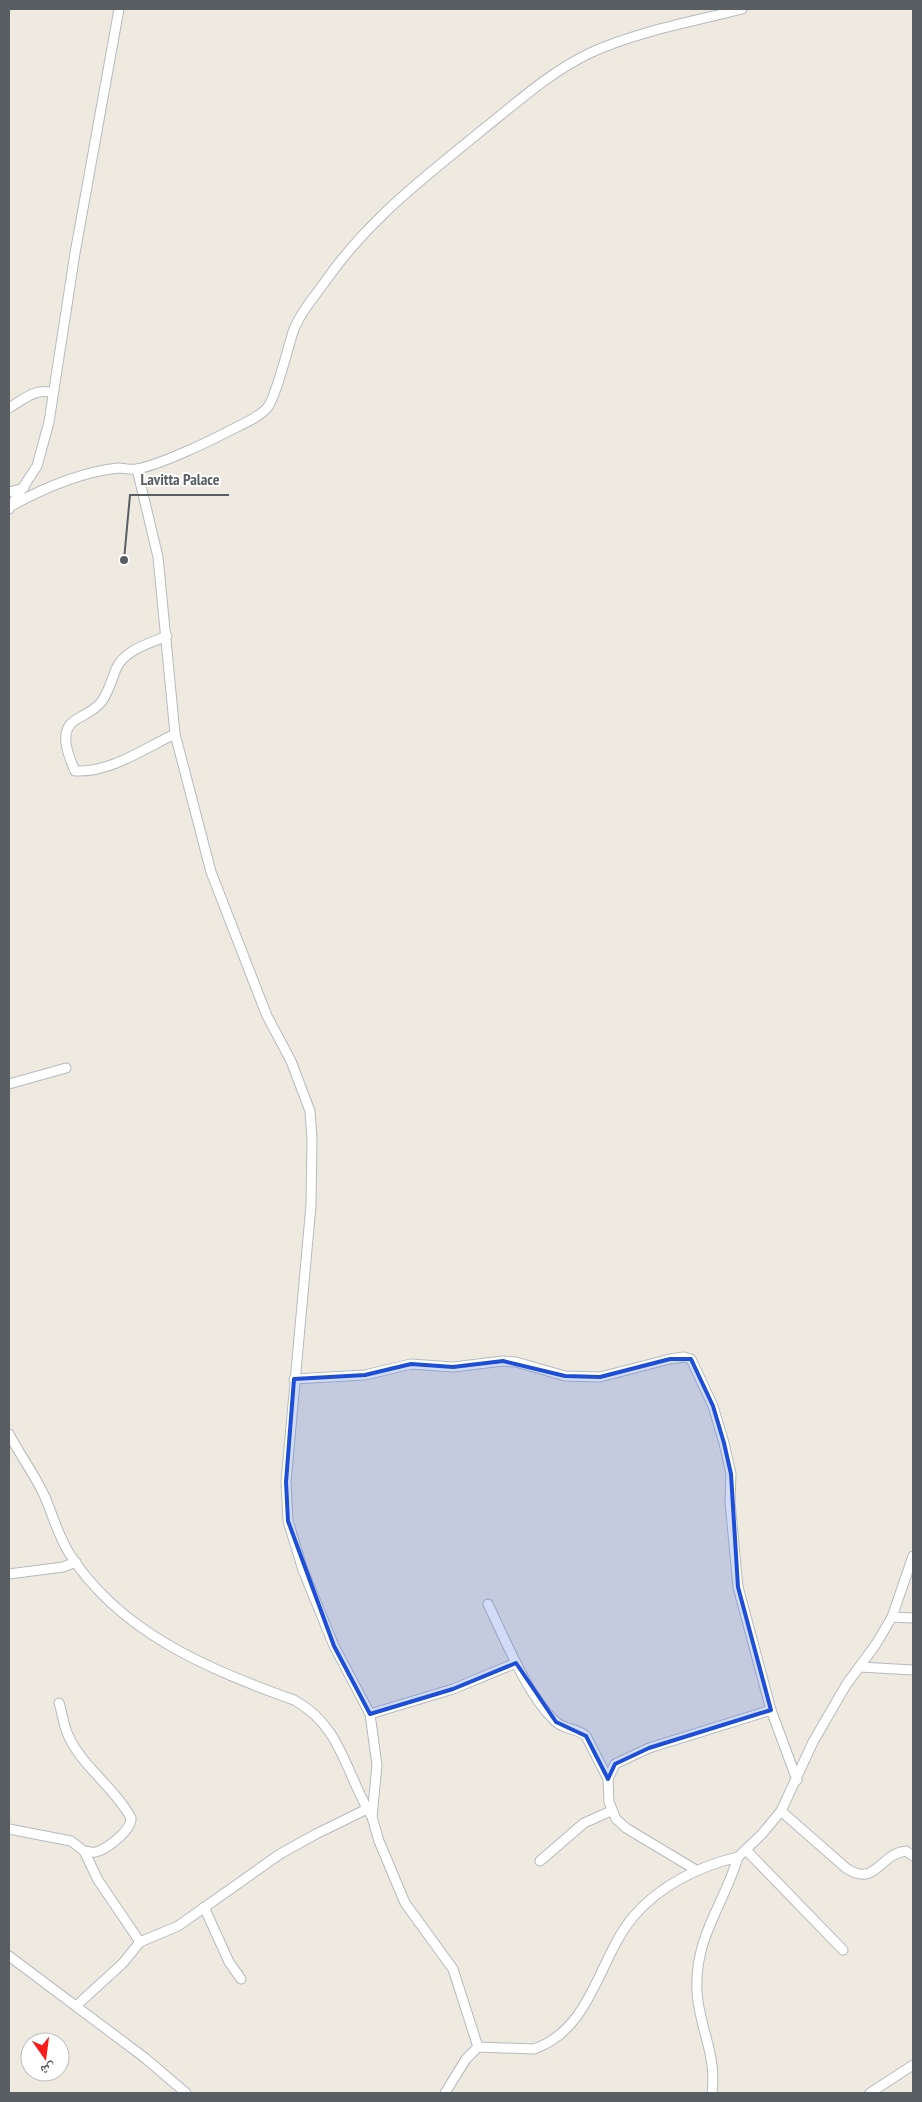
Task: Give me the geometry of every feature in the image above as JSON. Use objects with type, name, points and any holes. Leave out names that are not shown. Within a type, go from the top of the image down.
[{"type":"street","points":[[11,507],[37,466],[49,422],[119,9]]},
{"type":"street","points":[[11,507],[34,493],[76,478],[117,468],[137,469],[211,441],[248,421],[267,408],[274,396],[296,326],[344,255],[365,231],[426,174],[513,106],[562,70],[589,54],[614,44],[668,28],[741,9]]},
{"type":"street","points":[[9,408],[34,393],[46,391],[53,394]]},
{"type":"street","points":[[137,469],[158,557],[176,734],[211,872],[267,1016],[291,1061],[310,1111],[312,1139],[311,1205],[286,1482],[288,1521],[303,1570],[334,1646],[370,1714],[377,1765],[369,1813]]},
{"type":"street","points":[[9,492],[24,488]]},
{"type":"street","points":[[167,636],[134,650],[123,659],[117,666],[103,699],[95,709],[72,722],[65,737],[70,760],[75,771],[84,772],[96,770],[122,760],[176,734]]},
{"type":"street","points":[[9,1084],[66,1068]]},
{"type":"street","points":[[294,1379],[365,1375],[410,1364],[453,1367],[503,1361],[516,1362],[565,1376],[583,1377],[600,1376],[670,1359],[684,1357],[691,1359],[713,1406],[724,1443],[731,1474],[730,1502],[738,1587],[771,1710],[797,1780]]},
{"type":"street","points":[[9,1434],[44,1496],[61,1539],[97,1590],[135,1625],[192,1659],[310,1708],[330,1730],[358,1794],[369,1813],[384,1858],[405,1903],[453,1968],[478,2048]]},
{"type":"street","points":[[445,2093],[466,2059],[478,2048],[534,2049],[543,2046],[566,2028],[596,1986],[616,1944],[632,1918],[670,1886],[696,1870],[738,1857],[781,1811],[813,1742],[892,1617],[913,1556]]},
{"type":"street","points":[[9,1574],[63,1567],[76,1562]]},
{"type":"street","points":[[488,1604],[516,1663],[544,1710],[563,1728],[582,1732],[586,1736],[608,1779],[611,1811],[626,1828],[696,1870]]},
{"type":"street","points":[[892,1617],[913,1618]]},
{"type":"street","points":[[370,1714],[452,1689],[516,1663]]},
{"type":"street","points":[[860,1667],[913,1670]]},
{"type":"street","points":[[59,1703],[66,1731],[84,1759],[113,1790],[131,1818],[129,1829],[118,1838],[96,1852],[84,1851]]},
{"type":"street","points":[[608,1779],[615,1764],[635,1754],[771,1710]]},
{"type":"street","points":[[540,1862],[584,1823],[611,1811]]},
{"type":"street","points":[[781,1811],[829,1853],[858,1875],[870,1874],[896,1854],[906,1851],[913,1856]]},
{"type":"street","points":[[76,2006],[123,1963],[140,1942],[178,1926],[280,1854],[316,1834],[369,1813]]},
{"type":"street","points":[[9,1829],[71,1841],[84,1851],[98,1880],[140,1942]]},
{"type":"street","points":[[746,1850],[843,1950]]},
{"type":"street","points":[[712,2093],[713,2058],[699,2004],[698,1963],[713,1912],[738,1857]]},
{"type":"street","points":[[204,1906],[229,1962],[241,1980]]},
{"type":"street","points":[[9,1956],[145,2058],[186,2093]]},
{"type":"street","points":[[870,2093],[886,2089],[913,2065]]},
{"type":"highlighted area","points":[[670,1359],[691,1359],[713,1406],[724,1443],[731,1474],[738,1587],[771,1710],[649,1748],[615,1764],[608,1779],[586,1736],[556,1722],[516,1663],[453,1689],[370,1714],[334,1646],[288,1521],[286,1482],[294,1379],[365,1375],[411,1364],[453,1367],[503,1361],[565,1376],[600,1377]]},
{"type":"place","name":"Lavitta Palace","points":[[124,560]]}]
